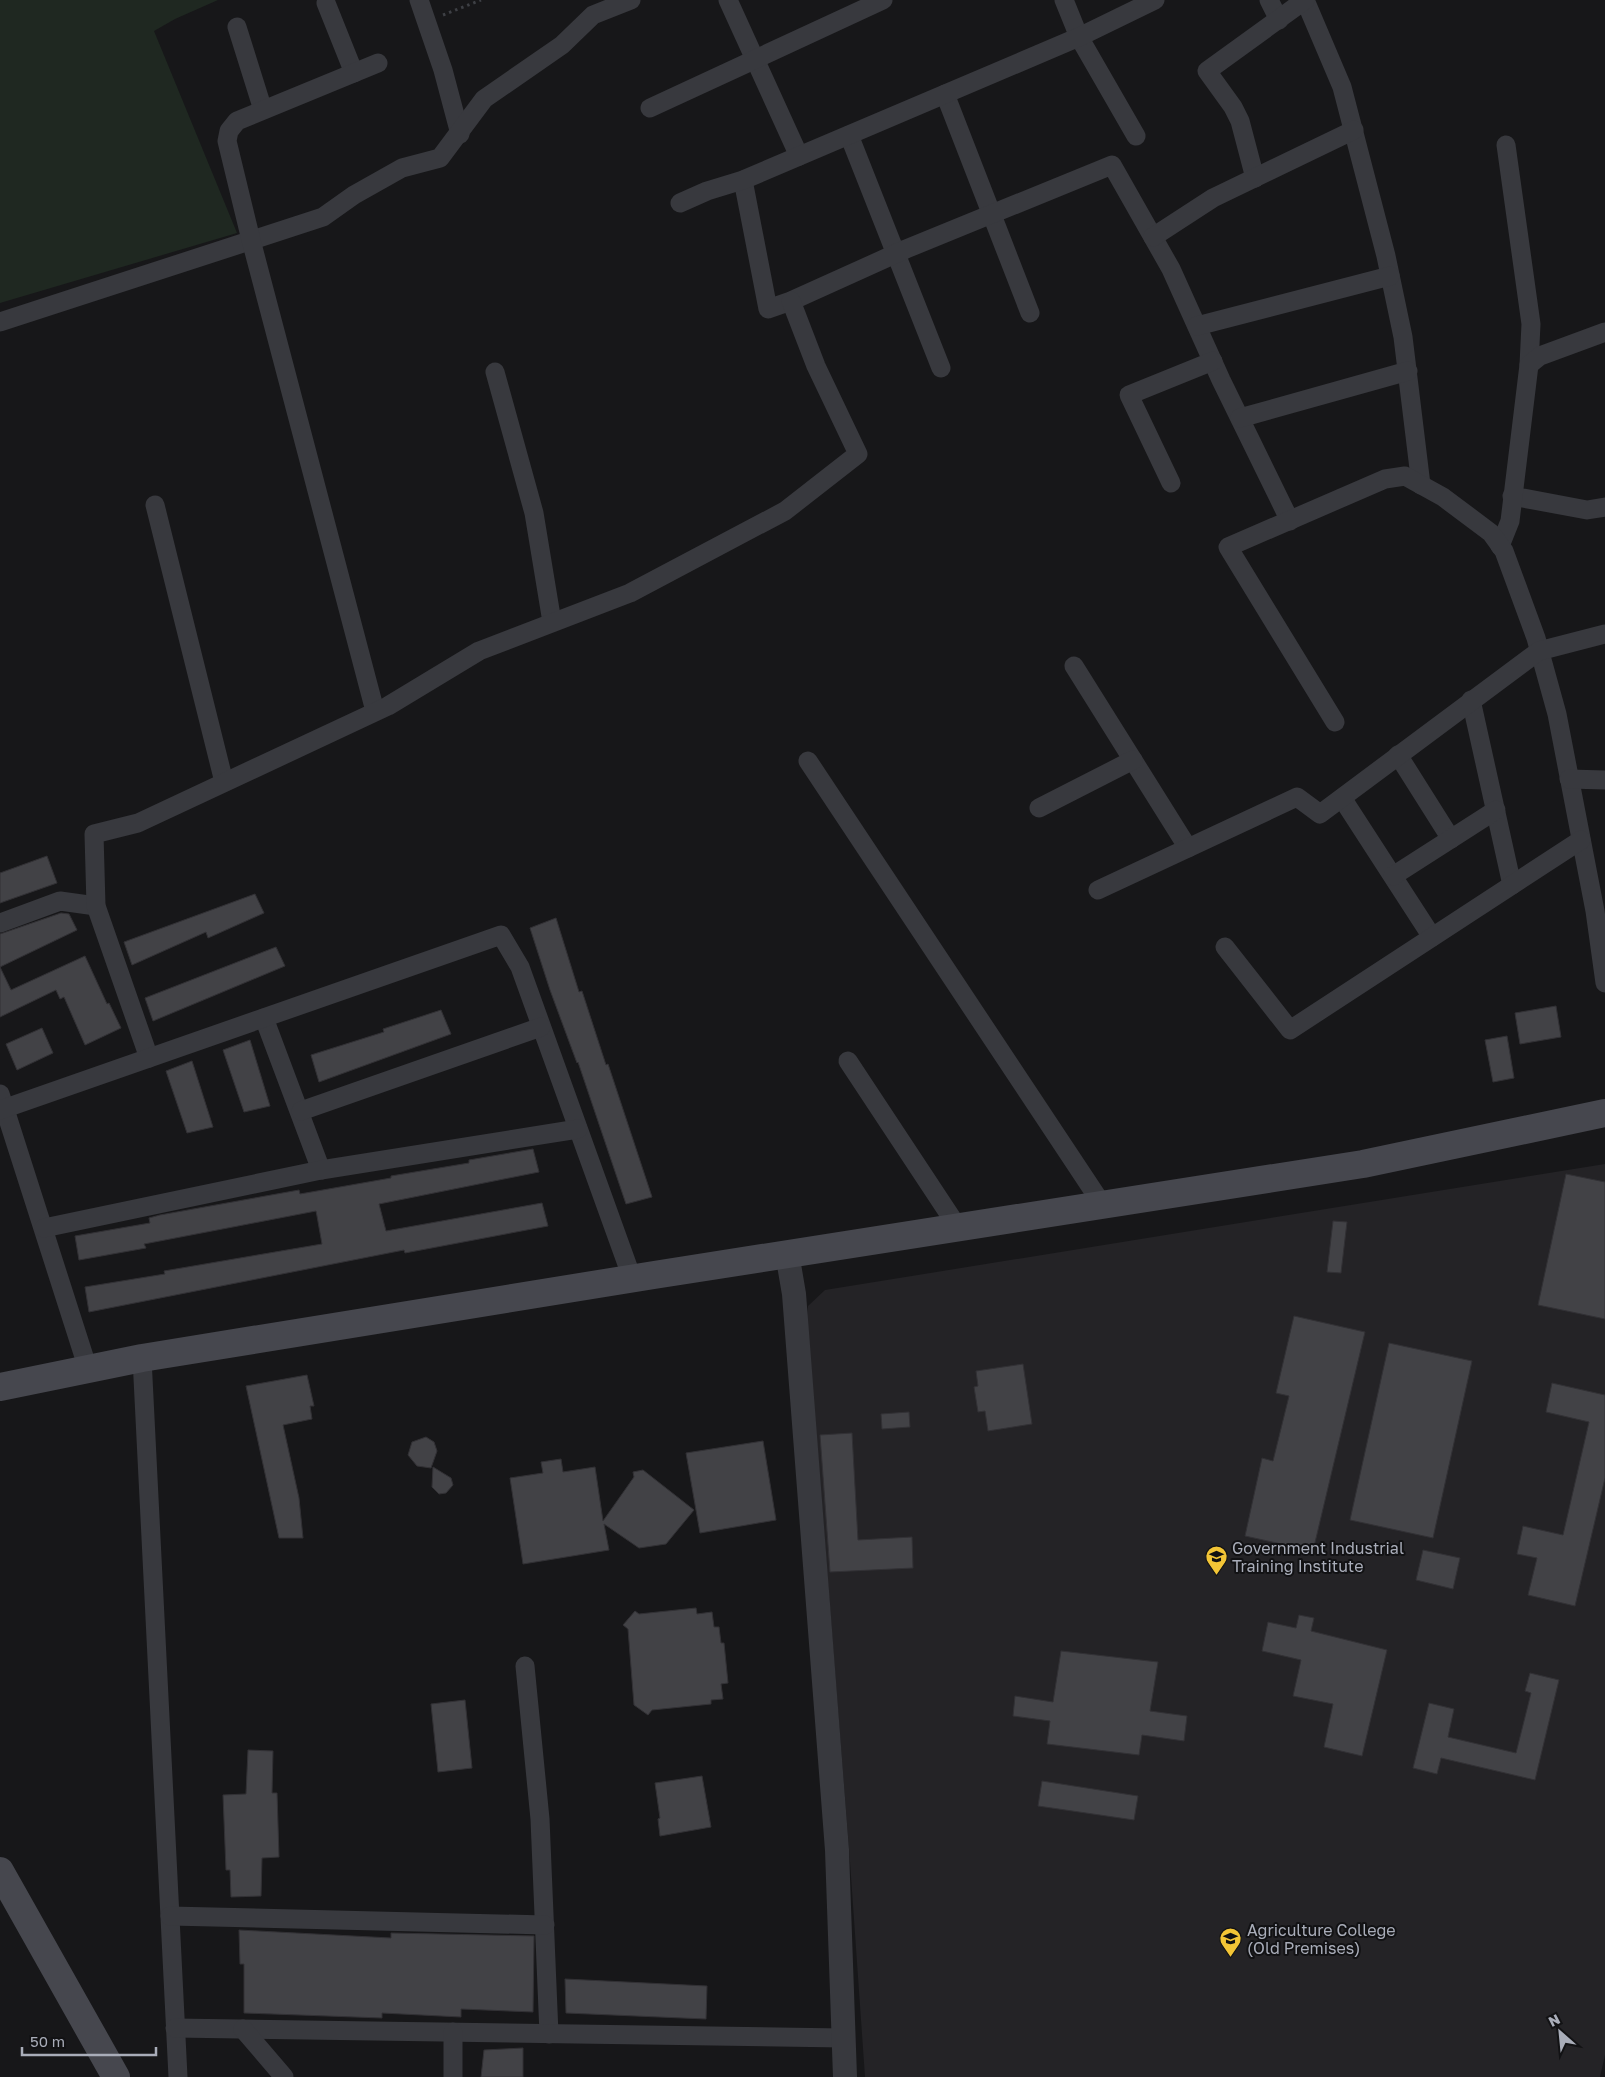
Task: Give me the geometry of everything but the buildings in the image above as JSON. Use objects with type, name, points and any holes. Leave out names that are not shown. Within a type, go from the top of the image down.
[{"type":"main road","points":[[0,1386],[142,1358],[632,1278],[1363,1164],[1605,1113]]},
{"type":"main road","points":[[0,1871],[116,2077]]},
{"type":"street","points":[[419,0],[460,134]]},
{"type":"street","points":[[0,322],[323,217],[354,194],[402,168],[440,158],[460,134],[484,99],[562,45],[593,15],[631,0]]},
{"type":"street","points":[[728,0],[799,156]]},
{"type":"street","points":[[650,108],[883,0]]},
{"type":"street","points":[[1064,0],[1079,37],[1136,136]]},
{"type":"street","points":[[680,204],[707,191],[743,180],[1079,37],[1154,0]]},
{"type":"street","points":[[1269,0],[1279,20]]},
{"type":"street","points":[[1255,178],[1240,121],[1233,107],[1207,71],[1305,0],[1342,87],[1390,276],[1403,337],[1421,485]]},
{"type":"street","points":[[326,3],[354,73]]},
{"type":"street","points":[[237,27],[263,110]]},
{"type":"street","points":[[375,711],[251,240],[228,141],[229,131],[237,121],[378,63]]},
{"type":"street","points":[[945,94],[1030,313]]},
{"type":"street","points":[[1153,236],[1213,198],[1354,130]]},
{"type":"street","points":[[849,135],[941,368]]},
{"type":"street","points":[[1500,546],[1510,521],[1529,365],[1531,324],[1506,145]]},
{"type":"street","points":[[743,180],[768,309],[791,301],[895,253],[1112,166],[1172,269],[1213,361],[1290,520]]},
{"type":"street","points":[[1197,326],[1390,276]]},
{"type":"street","points":[[149,1058],[96,906],[94,834],[138,823],[375,711],[440,676],[479,651],[630,593],[784,511],[858,454],[816,366],[791,301]]},
{"type":"street","points":[[1529,365],[1540,356],[1605,332]]},
{"type":"street","points":[[1172,483],[1129,395],[1213,361]]},
{"type":"street","points":[[1240,418],[1408,371]]},
{"type":"street","points":[[496,372],[534,513],[552,622]]},
{"type":"street","points":[[1335,722],[1228,547],[1385,479],[1405,476],[1443,497],[1490,533],[1500,546],[1517,584],[1557,714],[1595,911],[1605,978]]},
{"type":"street","points":[[1512,496],[1587,510],[1605,507]]},
{"type":"street","points":[[155,505],[224,782]]},
{"type":"street","points":[[1098,890],[1297,797],[1320,814],[1539,651],[1605,634]]},
{"type":"street","points":[[1074,666],[1188,848]]},
{"type":"street","points":[[1471,700],[1512,885]]},
{"type":"street","points":[[1398,756],[1451,839]]},
{"type":"street","points":[[1039,808],[1133,760]]},
{"type":"street","points":[[808,761],[1102,1204]]},
{"type":"street","points":[[1569,779],[1605,780]]},
{"type":"street","points":[[1342,798],[1432,937]]},
{"type":"street","points":[[1393,876],[1496,810]]},
{"type":"street","points":[[1225,947],[1290,1030],[1581,840]]},
{"type":"street","points":[[0,923],[60,901],[96,906]]},
{"type":"street","points":[[88,1369],[44,1228],[2,1104],[149,1058],[501,936],[520,967],[632,1278]]},
{"type":"street","points":[[264,1018],[301,1111],[321,1170]]},
{"type":"street","points":[[301,1111],[541,1027]]},
{"type":"street","points":[[848,1061],[957,1226]]},
{"type":"street","points":[[44,1228],[321,1170],[578,1129]]},
{"type":"street","points":[[787,1253],[795,1304],[837,1850],[845,2077]]},
{"type":"street","points":[[142,1358],[178,2077]]},
{"type":"street","points":[[525,1666],[540,1819],[549,2034]]},
{"type":"street","points":[[170,1916],[545,1925]]},
{"type":"street","points":[[176,2028],[843,2038]]},
{"type":"street","points":[[243,2029],[284,2077]]},
{"type":"street","points":[[452,2077],[453,2032]]},
{"type":"path","points":[[428,25],[447,12],[481,0]]},
{"type":"shaded area","points":[[0,0],[218,0],[175,19],[154,31],[237,233],[0,303]]},
{"type":"shaded area","name":"Government Industrial Training Institute","points":[[1605,1164],[1605,2055],[1600,2077],[865,2077],[807,1317],[808,1306],[825,1290]]},
{"type":"place","name":"Government Industrial Training Institute","points":[[1216,1576]]},
{"type":"place","name":"Agriculture College (Old Premises)","points":[[1231,1958]]}]
